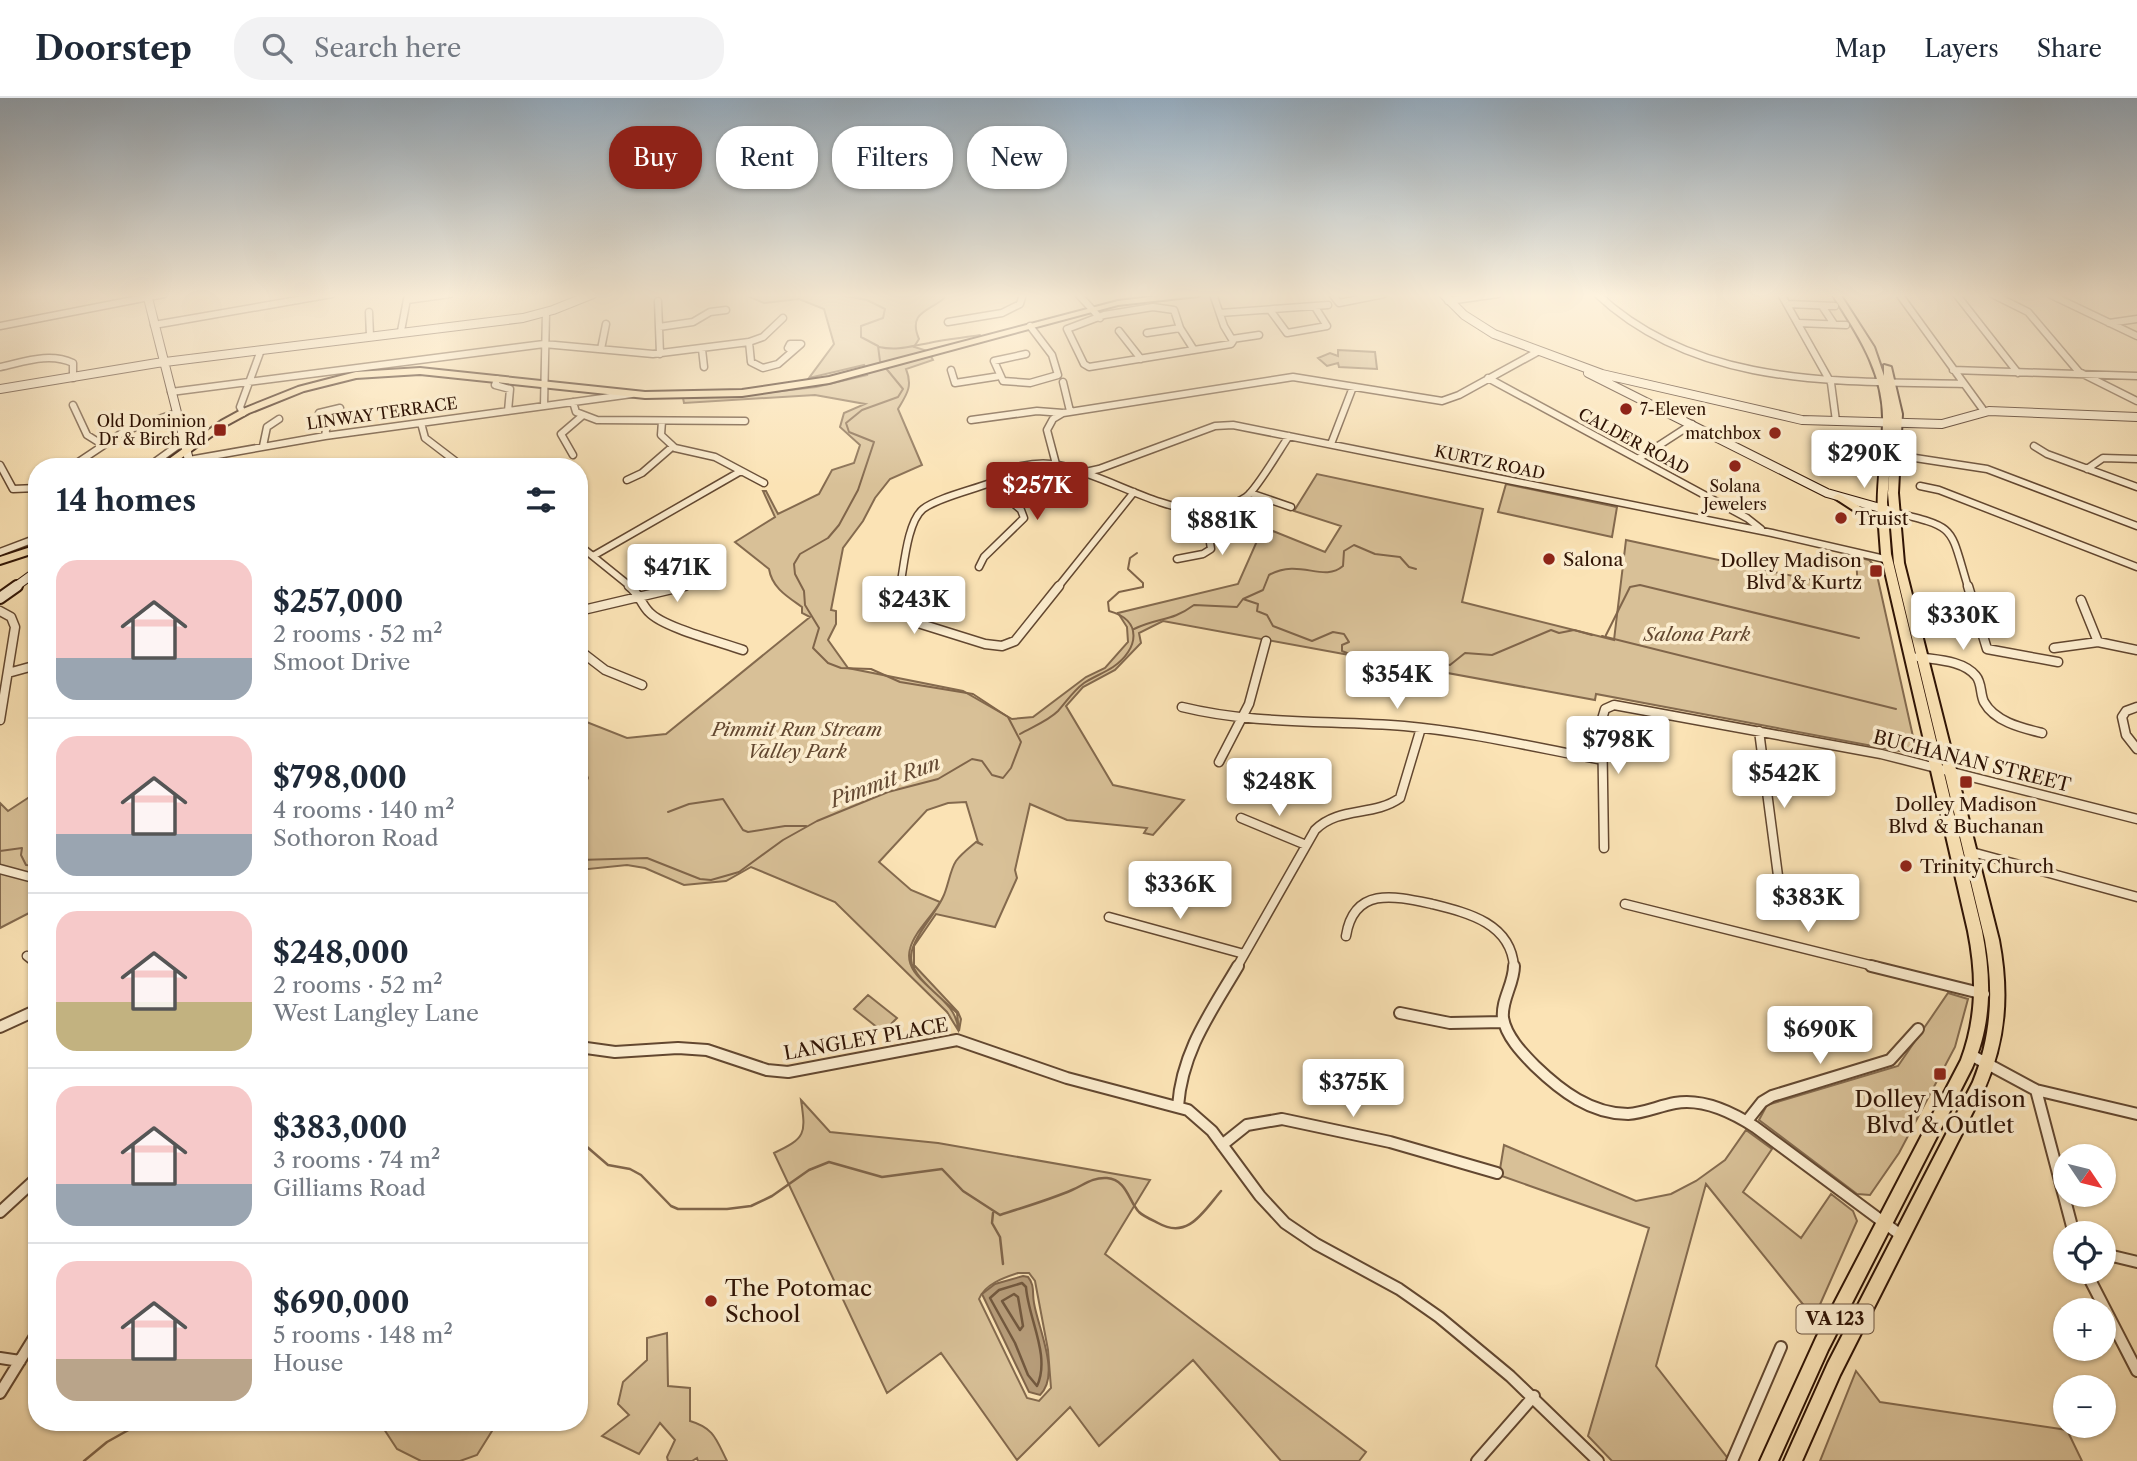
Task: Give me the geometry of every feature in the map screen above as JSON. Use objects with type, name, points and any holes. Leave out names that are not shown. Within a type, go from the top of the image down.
[{"type":"main road","points":[[175,458],[243,413],[301,389],[370,369],[420,371],[635,394],[686,396],[753,392],[811,384],[913,358]]},
{"type":"main road","name":"VA 123","points":[[1875,358],[1887,381]]},
{"type":"main road","name":"VA 123","points":[[1793,1461],[1830,1378],[1988,1064],[1998,1027],[1999,984],[1992,940],[1950,771],[1886,559],[1882,509],[1893,422],[1881,358]]},
{"type":"main road","name":"VA 123","points":[[1769,1461],[1797,1394],[1971,1055],[1980,1024],[1984,994],[1981,961],[1936,768],[1899,562],[1890,454]]},
{"type":"main road","points":[[1838,497],[1883,525]]},
{"type":"main road","points":[[0,561],[28,551]]},
{"type":"street","points":[[0,367],[61,358],[73,363],[73,378]]},
{"type":"street","points":[[162,358],[186,450],[199,458]]},
{"type":"street","points":[[0,389],[199,358]]},
{"type":"street","points":[[243,413],[240,407],[258,358]]},
{"type":"street","points":[[171,392],[250,380],[370,369],[449,358]]},
{"type":"street","points":[[544,358],[544,406]]},
{"type":"street","points":[[703,358],[704,367]]},
{"type":"street","points":[[751,358],[751,362],[763,368],[778,364],[784,358]]},
{"type":"street","points":[[1010,358],[994,361],[1005,383],[1013,385],[1050,379],[1058,375],[1052,358]]},
{"type":"street","points":[[1081,358],[1084,364],[1093,366],[1149,358]]},
{"type":"street","points":[[971,420],[1037,411],[1066,412],[1293,377],[1436,401],[1453,398],[1527,358]]},
{"type":"street","points":[[1557,358],[1637,384],[1802,420],[1949,423],[1984,411],[2137,417]]},
{"type":"street","points":[[1707,358],[1784,377],[1964,384]]},
{"type":"street","points":[[1818,358],[1832,385],[1832,408],[1836,421]]},
{"type":"street","points":[[1944,358],[1984,411]]},
{"type":"street","points":[[2006,358],[2018,373]]},
{"type":"street","points":[[2067,358],[2079,372],[2137,401]]},
{"type":"street","points":[[1580,366],[1604,383],[1838,497],[1938,523],[1954,536],[1987,649],[2058,662]]},
{"type":"street","points":[[951,370],[955,383],[1000,376]]},
{"type":"street","points":[[1953,370],[2137,376]]},
{"type":"street","name":"CALDER ROAD","points":[[1488,378],[1747,518],[1763,531]]},
{"type":"street","points":[[497,379],[495,385],[510,389],[508,411]]},
{"type":"street","points":[[1063,382],[1066,412]]},
{"type":"street","points":[[1633,395],[1637,384]]},
{"type":"street","points":[[1331,444],[1353,387]]},
{"type":"street","name":"LINWAY TERRACE","points":[[182,458],[186,450],[263,446],[635,394]]},
{"type":"street","points":[[573,402],[575,411],[582,416],[601,420],[745,421]]},
{"type":"street","points":[[73,405],[85,435],[93,442],[103,445]]},
{"type":"street","points":[[319,413],[340,408]]},
{"type":"street","points":[[325,436],[329,412]]},
{"type":"street","points":[[1056,464],[1047,430],[1053,419],[1066,412]]},
{"type":"street","points":[[84,458],[135,426],[176,413]]},
{"type":"street","points":[[573,455],[561,434],[582,416]]},
{"type":"street","points":[[263,446],[267,427],[279,419]]},
{"type":"street","points":[[662,421],[661,435],[672,447],[715,457],[764,483]]},
{"type":"street","points":[[421,423],[425,438],[451,458]]},
{"type":"street","points":[[1638,459],[1692,424]]},
{"type":"street","name":"KURTZ ROAD","points":[[1081,473],[1220,425],[1240,426],[1763,531],[1899,562]]},
{"type":"street","points":[[1134,492],[1019,638],[1009,644],[990,646],[921,624],[904,609],[900,593],[916,517],[933,503],[990,483],[997,473],[1008,468],[1056,464],[1134,492],[1205,511],[1226,507],[1250,493],[1289,436]]},
{"type":"street","points":[[2034,446],[2046,454],[2137,487]]},
{"type":"street","points":[[627,481],[642,473],[672,447]]},
{"type":"street","points":[[168,458],[186,450]]},
{"type":"street","points":[[1890,454],[1987,469],[2137,526]]},
{"type":"street","points":[[2087,469],[2092,462],[2100,458],[2137,459]]},
{"type":"street","points":[[0,465],[13,489],[28,488]]},
{"type":"street","points":[[593,556],[741,471]]},
{"type":"street","points":[[979,567],[984,557],[1024,518],[1021,510],[990,483]]},
{"type":"street","points":[[1920,486],[1939,490],[2137,567]]},
{"type":"street","points":[[1250,493],[1291,507]]},
{"type":"street","points":[[1177,559],[1203,554],[1211,549],[1205,511]]},
{"type":"street","points":[[0,552],[28,541]]},
{"type":"street","points":[[588,552],[641,597],[649,612],[661,621],[743,650]]},
{"type":"street","points":[[0,598],[28,578]]},
{"type":"street","points":[[588,609],[686,587],[702,578]]},
{"type":"street","points":[[2081,600],[2098,642]]},
{"type":"street","points":[[0,611],[11,618],[15,627],[0,720]]},
{"type":"street","points":[[1219,762],[1245,720],[1266,642]]},
{"type":"street","points":[[2054,648],[2098,642],[2137,650]]},
{"type":"street","points":[[588,657],[605,670],[642,685]]},
{"type":"street","points":[[1916,658],[1960,670],[1972,678],[1984,703],[2001,718],[2021,728],[2042,733]]},
{"type":"street","points":[[8,673],[28,668]]},
{"type":"street","name":"BUCHANAN STREET","points":[[1603,760],[1602,719],[1605,709],[1615,705],[1634,707],[1950,771],[2137,819]]},
{"type":"street","points":[[1182,707],[1245,720],[1421,728],[1603,760],[1604,848]]},
{"type":"street","points":[[2137,707],[2126,711],[2122,717],[2126,735],[2137,748]]},
{"type":"street","points":[[1421,728],[1400,798],[1379,811],[1346,812],[1330,817],[1318,826],[1189,1051],[1180,1080],[1178,1107],[1195,1114],[1222,1145],[1259,1196],[1286,1224],[1317,1245],[1414,1298],[1480,1349],[1534,1396],[1598,1461]]},
{"type":"street","points":[[1759,731],[1780,891]]},
{"type":"street","points":[[1241,818],[1306,845]]},
{"type":"street","points":[[1955,848],[2137,897]]},
{"type":"street","points":[[0,869],[28,877]]},
{"type":"street","points":[[1346,936],[1354,912],[1366,902],[1383,897],[1402,897],[1476,916],[1502,935],[1512,955],[1514,972],[1504,999],[1504,1022],[1521,1051],[1563,1090],[1589,1105],[1626,1114],[1649,1111],[1669,1104],[1693,1102],[1720,1108],[1747,1121],[1902,1236]]},
{"type":"street","points":[[1625,904],[1984,994]]},
{"type":"street","points":[[1109,917],[1244,954]]},
{"type":"street","points":[[1400,1013],[1450,1023],[1504,1022]]},
{"type":"street","points":[[0,1027],[28,1014]]},
{"type":"street","points":[[1747,1121],[1762,1102],[1772,1096],[1889,1060],[1918,1029]]},
{"type":"street","name":"LANGLEY PLACE","points":[[588,1048],[615,1052],[678,1048],[707,1050],[767,1070],[788,1072],[957,1040],[1067,1078],[1178,1107]]},
{"type":"street","points":[[1971,1055],[2036,1090],[2137,1114]]},
{"type":"street","points":[[2036,1090],[2071,1221]]},
{"type":"street","points":[[1222,1145],[1247,1125],[1282,1119],[1390,1142],[1497,1173]]},
{"type":"street","points":[[0,1212],[28,1186]]},
{"type":"street","points":[[2116,1257],[2137,1262]]},
{"type":"street","points":[[2093,1284],[2137,1371]]},
{"type":"street","points":[[0,1394],[28,1348]]},
{"type":"street","points":[[1732,1461],[1781,1348]]},
{"type":"street","points":[[0,1358],[20,1361]]},
{"type":"street","points":[[1477,1461],[1534,1396]]},
{"type":"green space","points":[[824,358],[932,358],[933,360],[906,369],[909,385],[898,409],[922,465],[890,479],[843,548],[831,610],[836,611],[836,624],[828,640],[848,668],[963,691],[1012,719],[1033,717],[1086,677],[1105,668],[1128,642],[1127,627],[1118,613],[1238,584],[1261,532],[1270,535],[1273,531],[1325,552],[1341,526],[1294,511],[1317,474],[1483,509],[1462,602],[1614,640],[1626,540],[1858,590],[1856,557],[1869,560],[1875,566],[1916,750],[1910,753],[1596,694],[1595,700],[1163,621],[1139,633],[1141,643],[1115,670],[1083,687],[1066,706],[1113,785],[1184,800],[1153,835],[1144,833],[1147,828],[1067,820],[1030,804],[1015,870],[1017,878],[995,927],[936,914],[914,946],[914,965],[958,1012],[961,1019],[959,1031],[957,1013],[941,999],[956,1018],[958,1030],[947,1012],[835,902],[751,867],[726,881],[684,885],[645,868],[627,865],[588,869],[588,723],[627,738],[666,734],[810,617],[802,613],[802,607],[777,587],[769,569],[735,542],[775,517],[763,491],[766,491],[778,514],[819,494],[832,470],[854,463],[860,445],[840,427],[844,413],[865,404],[815,395],[684,403],[683,398],[739,396],[816,387],[867,375],[864,365],[809,378]],"holes":[[[966,802],[978,842],[983,845],[976,842],[956,861],[943,897],[939,905],[917,939],[911,956],[912,964],[931,989],[914,971],[909,961],[910,949],[915,937],[940,902],[911,890],[879,862],[927,810],[948,803]]]},
{"type":"green space","points":[[1318,358],[1376,358],[1377,369],[1339,367],[1338,363],[1327,366]]},
{"type":"green space","points":[[1506,484],[1617,507],[1612,537],[1498,512]]},
{"type":"green space","points":[[28,798],[28,914],[0,928],[0,803],[8,811]]},
{"type":"green space","points":[[1948,993],[1968,999],[1955,1047],[1899,1153],[1870,1195],[1857,1194],[1759,1120],[1767,1105],[1898,1066]]},
{"type":"green space","points":[[868,995],[897,1018],[883,1032],[854,1009]]},
{"type":"green space","points":[[801,1100],[830,1132],[938,1143],[1150,1180],[1105,1254],[1366,1452],[1359,1461],[1281,1461],[1193,1360],[1099,1446],[1070,1407],[1017,1460],[941,1353],[887,1393],[774,1153],[798,1139],[803,1128]],"holes":[[[1018,1273],[1029,1273],[1035,1281],[1048,1350],[1051,1388],[1039,1401],[1027,1398],[979,1299],[995,1282]]]},
{"type":"green space","points":[[1746,1130],[1772,1149],[1743,1192],[1801,1238],[1831,1194],[1853,1211],[1857,1221],[1814,1318],[1706,1184],[1656,1366],[1730,1461],[1612,1461],[1588,1436],[1649,1228],[1499,1175],[1504,1145],[1636,1201],[1671,1194],[1696,1181],[1725,1160]]},
{"type":"green space","points":[[667,1333],[668,1386],[690,1388],[690,1421],[709,1431],[727,1461],[698,1461],[697,1458],[692,1461],[668,1461],[667,1457],[675,1440],[660,1423],[639,1454],[602,1436],[629,1415],[618,1404],[623,1382],[647,1360],[647,1338]]},
{"type":"green space","points":[[1856,1371],[1880,1402],[2053,1428],[2053,1438],[2071,1438],[2082,1461],[1820,1461]]},
{"type":"green space","points":[[385,1431],[492,1431],[477,1455],[460,1461],[421,1461],[397,1449]]},
{"type":"water","points":[[1028,1277],[1032,1283],[1048,1364],[1046,1386],[1040,1395],[1029,1392],[982,1294],[995,1284]]},
{"type":"waterway","name":"Pimmit Run","points":[[588,860],[647,858],[700,879],[711,880],[739,872],[783,840],[817,821],[888,792],[938,779],[972,759],[982,761],[992,775],[1003,778],[1011,768],[1021,742],[1008,717],[973,694],[900,682],[871,669],[841,668],[828,663],[813,648],[819,628],[805,605],[804,591],[795,574],[794,564],[800,554],[828,538],[839,525],[858,490],[874,442],[849,432],[846,423],[862,410],[898,397],[903,389],[880,358]]},
{"type":"waterway","points":[[1243,599],[1263,590],[1269,575],[1280,570],[1335,571],[1343,566],[1344,551],[1354,545],[1375,554],[1400,557],[1409,567],[1416,569]]},
{"type":"waterway","points":[[1020,734],[1054,715],[1080,686],[1113,667],[1128,652],[1134,636],[1132,628],[1120,615],[1109,611],[1108,602],[1119,592],[1143,587],[1143,583],[1128,569],[1130,558],[1137,553]]},
{"type":"waterway","points":[[1606,635],[1630,587],[1640,585],[1859,638]]},
{"type":"waterway","points":[[1134,629],[1171,617],[1194,605],[1237,607],[1243,599]]},
{"type":"waterway","points":[[1243,599],[1258,604],[1257,611],[1267,615],[1273,626],[1312,641],[1333,632],[1344,634],[1349,642],[1342,645],[1342,651],[1357,657],[1405,665],[1416,659],[1450,665],[1465,653],[1492,655],[1551,630],[1559,633],[1574,630],[1592,635]]},
{"type":"waterway","points":[[1602,636],[1896,709]]},
{"type":"waterway","points":[[668,812],[689,804],[723,799],[743,830],[748,832],[785,826],[806,826]]},
{"type":"waterway","points":[[0,851],[22,848],[21,855],[28,865]]},
{"type":"waterway","points":[[588,1148],[608,1165],[630,1169],[641,1175],[671,1206],[678,1209],[751,1206],[772,1196],[809,1170],[829,1162],[882,1177],[942,1169],[963,1191],[1000,1215],[1054,1197],[1092,1180],[1107,1178],[1123,1186],[1143,1215],[1158,1223],[1178,1228],[1186,1226],[1201,1215],[1221,1191]]},
{"type":"waterway","points":[[993,1213],[992,1223],[1000,1237],[1003,1264]]},
{"type":"waterway","name":"Pimmit Run","points":[[84,1461],[107,1442],[127,1431]]},
{"type":"place","name":"7-Eleven","points":[[1626,409]]},
{"type":"place","name":"Old Dominion Dr & Birch Rd","points":[[220,430]]},
{"type":"place","name":"matchbox","points":[[1775,433]]},
{"type":"place","name":"Solana Jewelers","points":[[1735,466]]},
{"type":"place","name":"Truist","points":[[1841,518]]},
{"type":"place","name":"Salona","points":[[1549,559]]},
{"type":"place","name":"Dolley Madison Blvd & Kurtz","points":[[1876,571]]},
{"type":"place","name":"Dolley Madison Blvd & Buchanan","points":[[1966,782]]},
{"type":"place","name":"Trinity Church","points":[[1906,866]]},
{"type":"place","name":"Dolley Madison Blvd & Outlet","points":[[1940,1074]]},
{"type":"place","name":"The Potomac School","points":[[711,1301]]},
{"type":"park label","name":"Salona Park","points":[[1697,634]]},
{"type":"park label","name":"Pimmit Run Stream Valley Park","points":[[797,740]]}]
